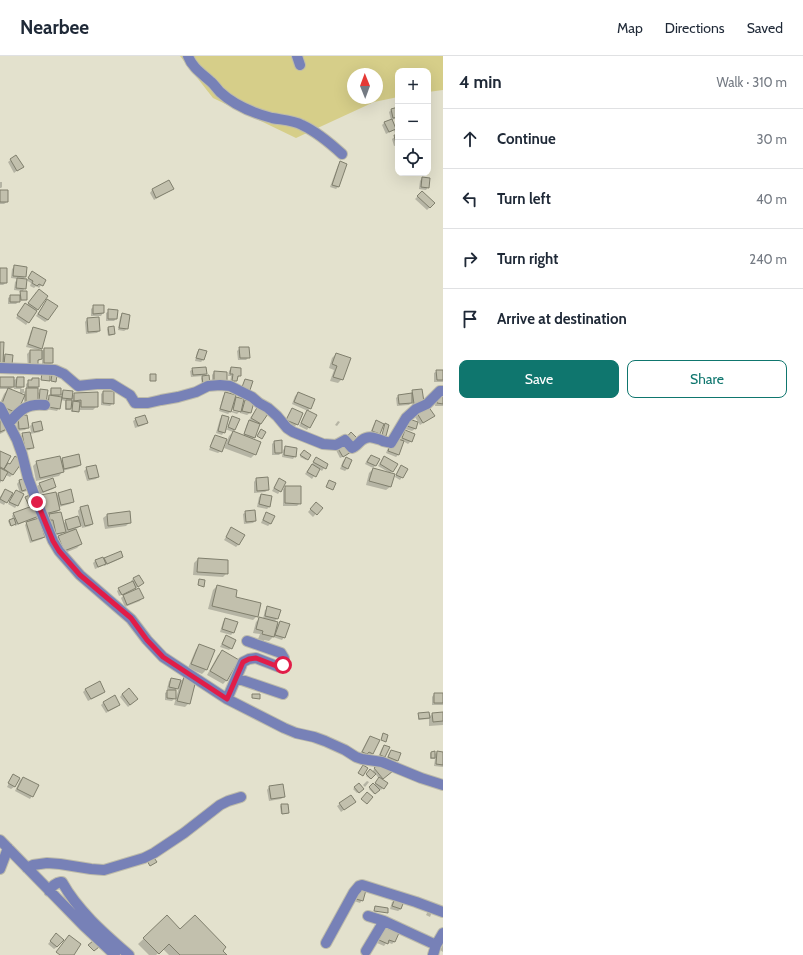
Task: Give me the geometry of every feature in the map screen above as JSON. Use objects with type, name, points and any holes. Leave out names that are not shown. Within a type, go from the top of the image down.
[{"type":"street","points":[[188,56],[190,63],[232,102],[242,108],[260,114],[301,124],[314,131],[342,154]]},
{"type":"street","points":[[0,368],[55,370],[64,374],[78,386],[112,384],[130,395],[135,403],[148,403],[178,397],[196,392],[208,386],[230,386],[252,396],[259,403],[268,408],[287,428],[293,432],[323,444],[336,445],[345,440],[352,448],[368,437],[374,437],[391,443],[406,418],[416,409],[427,404],[440,391],[443,391]]},
{"type":"street","points":[[9,423],[22,409],[38,404],[45,405]]},
{"type":"street","points":[[1,409],[17,440],[37,502],[53,541],[59,551],[80,575],[131,618],[147,640],[163,657],[227,699],[284,728],[325,741],[356,757],[382,762],[421,778],[443,784]]},
{"type":"street","points":[[227,699],[243,662],[256,658],[279,667],[283,665],[284,658],[281,653],[248,641]]},
{"type":"street","points":[[236,678],[283,694]]},
{"type":"street","points":[[27,868],[33,865],[48,863],[104,870],[144,858],[184,833],[220,805],[241,797]]},
{"type":"street","points":[[0,840],[49,891],[115,955]]},
{"type":"street","points":[[0,869],[8,848]]},
{"type":"street","points":[[49,891],[53,885],[62,882],[72,898],[85,914],[129,955]]},
{"type":"street","points":[[326,943],[354,892],[359,886],[362,885],[443,912]]},
{"type":"street","points":[[368,916],[384,921],[435,950],[443,932]]},
{"type":"street","points":[[366,951],[384,921]]},
{"type":"shaded area","points":[[180,56],[443,56],[443,90],[431,92],[431,68],[395,68],[395,98],[383,100],[383,68],[347,68],[347,104],[370,104],[296,138],[213,98]]},
{"type":"building","points":[[395,108],[395,118],[393,118],[391,109]]},
{"type":"building","points":[[392,119],[395,129],[389,132],[384,122]]},
{"type":"building","points":[[16,155],[24,167],[17,171],[10,159]]},
{"type":"building","points":[[340,161],[347,164],[339,187],[332,185]]},
{"type":"building","points":[[422,177],[430,178],[429,188],[421,187]]},
{"type":"building","points":[[169,180],[174,189],[156,198],[152,189]]},
{"type":"building","points":[[0,190],[8,190],[8,202],[0,202]]},
{"type":"building","points":[[422,191],[435,203],[430,208],[417,196]]},
{"type":"building","points":[[14,265],[27,267],[26,277],[13,276]]},
{"type":"building","points":[[0,268],[7,268],[7,283],[0,283]]},
{"type":"building","points":[[32,271],[46,280],[43,286],[39,284],[37,286],[28,278]]},
{"type":"building","points":[[17,278],[27,279],[26,289],[16,288]]},
{"type":"building","points":[[39,289],[48,296],[38,310],[28,303]]},
{"type":"building","points":[[20,291],[27,291],[27,300],[21,300]]},
{"type":"building","points":[[10,295],[20,295],[20,302],[10,302]]},
{"type":"building","points":[[47,299],[58,306],[48,320],[38,314]]},
{"type":"building","points":[[25,303],[37,311],[29,323],[17,315]]},
{"type":"building","points":[[93,305],[104,305],[104,313],[93,314]]},
{"type":"building","points":[[108,309],[118,310],[117,319],[108,319]]},
{"type":"building","points":[[122,313],[130,315],[128,329],[119,328]]},
{"type":"building","points":[[99,317],[100,331],[88,332],[87,318]]},
{"type":"building","points":[[114,326],[115,334],[109,335],[108,327]]},
{"type":"building","points":[[33,327],[47,331],[42,349],[28,344]]},
{"type":"building","points":[[0,342],[4,342],[3,364],[0,364]]},
{"type":"building","points":[[239,347],[249,347],[250,358],[240,358]]},
{"type":"building","points":[[44,348],[53,348],[53,363],[44,363]]},
{"type":"building","points":[[199,349],[207,351],[204,360],[196,358]]},
{"type":"building","points":[[30,350],[42,350],[42,359],[38,360],[38,367],[30,367]]},
{"type":"building","points":[[336,353],[351,358],[343,380],[333,377],[337,366],[332,364]]},
{"type":"building","points":[[5,354],[13,355],[12,365],[4,365]]},
{"type":"building","points":[[206,367],[207,374],[193,375],[192,368]]},
{"type":"building","points":[[231,367],[241,368],[241,376],[238,376],[237,381],[232,381],[233,374],[230,374]]},
{"type":"building","points":[[436,370],[443,370],[443,380],[437,380]]},
{"type":"building","points":[[214,371],[227,372],[227,383],[214,383]]},
{"type":"building","points":[[42,373],[50,374],[50,381],[41,380]]},
{"type":"building","points":[[52,374],[57,375],[56,382],[51,381]]},
{"type":"building","points":[[150,374],[156,374],[156,381],[150,381]]},
{"type":"building","points":[[209,375],[210,384],[203,385],[202,376]]},
{"type":"building","points":[[0,377],[14,377],[14,387],[0,387]]},
{"type":"building","points":[[17,377],[24,377],[24,387],[16,387]]},
{"type":"building","points":[[32,378],[39,378],[39,387],[28,387],[28,380],[32,380]]},
{"type":"building","points":[[245,379],[253,381],[250,390],[242,387]]},
{"type":"building","points":[[8,388],[25,395],[17,413],[1,406]]},
{"type":"building","points":[[26,388],[38,388],[38,403],[26,403]]},
{"type":"building","points":[[51,388],[61,388],[61,395],[51,395]]},
{"type":"building","points":[[40,389],[48,390],[46,403],[39,402]]},
{"type":"building","points":[[422,389],[424,402],[414,404],[412,390]]},
{"type":"building","points":[[63,390],[73,391],[72,399],[62,398]]},
{"type":"building","points":[[103,391],[114,391],[114,404],[103,403]]},
{"type":"building","points":[[98,392],[98,407],[81,407],[81,400],[74,401],[74,393]]},
{"type":"building","points":[[225,392],[236,395],[231,412],[220,409]]},
{"type":"building","points":[[298,392],[315,399],[311,409],[294,402]]},
{"type":"building","points":[[412,393],[412,403],[399,404],[398,395]]},
{"type":"building","points":[[49,395],[62,397],[60,409],[48,407]]},
{"type":"building","points":[[438,395],[443,396],[443,404],[437,403]]},
{"type":"building","points":[[236,397],[244,399],[241,412],[233,410]]},
{"type":"building","points":[[66,400],[72,400],[71,409],[66,409]]},
{"type":"building","points":[[245,400],[254,402],[251,413],[242,411]]},
{"type":"building","points":[[73,401],[80,402],[79,412],[72,411]]},
{"type":"building","points":[[259,404],[270,411],[261,424],[251,418]]},
{"type":"building","points":[[428,406],[435,416],[423,423],[417,413]]},
{"type":"building","points":[[292,408],[303,413],[298,425],[286,420]]},
{"type":"building","points":[[307,410],[317,415],[310,428],[301,423]]},
{"type":"building","points":[[0,412],[9,428],[0,432]]},
{"type":"building","points":[[27,415],[29,428],[19,429],[18,416]]},
{"type":"building","points":[[145,415],[148,423],[138,426],[135,418]]},
{"type":"building","points":[[222,415],[229,417],[225,433],[218,431]]},
{"type":"building","points":[[232,416],[240,419],[235,430],[228,427]]},
{"type":"building","points":[[409,419],[418,422],[416,429],[407,426]]},
{"type":"building","points":[[249,420],[260,424],[255,438],[244,434]]},
{"type":"building","points":[[376,420],[384,424],[380,434],[372,431]]},
{"type":"building","points":[[41,421],[43,430],[34,432],[32,423]]},
{"type":"building","points":[[385,423],[389,425],[386,436],[382,435]]},
{"type":"building","points":[[261,429],[266,432],[262,439],[257,436]]},
{"type":"building","points":[[405,430],[415,434],[412,442],[402,438]]},
{"type":"building","points":[[233,431],[261,442],[256,455],[228,444]]},
{"type":"building","points":[[30,432],[34,448],[25,449],[22,433]]},
{"type":"building","points":[[351,432],[359,440],[354,447],[345,439]]},
{"type":"building","points":[[215,435],[227,439],[222,452],[210,447]]},
{"type":"building","points":[[395,438],[404,441],[399,455],[388,451]]},
{"type":"building","points":[[282,440],[282,453],[275,453],[274,441]]},
{"type":"building","points":[[345,441],[351,452],[343,457],[336,445]]},
{"type":"building","points":[[285,446],[297,448],[296,457],[284,455]]},
{"type":"building","points":[[304,450],[311,455],[308,460],[300,455]]},
{"type":"building","points":[[0,451],[11,456],[4,469],[0,467]]},
{"type":"building","points":[[79,454],[81,465],[64,469],[62,458]]},
{"type":"building","points":[[371,455],[380,459],[376,466],[367,462]]},
{"type":"building","points":[[15,456],[23,461],[13,475],[4,469],[8,463],[10,464]]},
{"type":"building","points":[[60,456],[64,472],[40,478],[36,461]]},
{"type":"building","points":[[384,456],[398,464],[393,472],[380,464]]},
{"type":"building","points":[[316,457],[328,464],[326,469],[313,462]]},
{"type":"building","points":[[346,457],[352,460],[348,469],[342,466]]},
{"type":"building","points":[[312,464],[320,469],[316,477],[307,472]]},
{"type":"building","points":[[96,465],[99,477],[89,479],[86,467]]},
{"type":"building","points":[[401,465],[408,469],[403,478],[396,475]]},
{"type":"building","points":[[0,468],[8,472],[3,481],[0,480]]},
{"type":"building","points":[[373,468],[395,474],[391,487],[369,481]]},
{"type":"building","points":[[268,477],[269,490],[257,491],[256,478]]},
{"type":"building","points":[[27,478],[31,488],[22,491],[19,480]]},
{"type":"building","points":[[53,478],[56,487],[43,492],[39,483]]},
{"type":"building","points":[[279,478],[286,482],[281,492],[274,488]]},
{"type":"building","points":[[329,480],[336,483],[333,490],[326,487]]},
{"type":"building","points":[[285,486],[301,486],[301,504],[285,503]]},
{"type":"building","points":[[5,489],[13,493],[7,503],[0,499]]},
{"type":"building","points":[[71,489],[74,502],[61,505],[58,493]]},
{"type":"building","points":[[16,490],[24,494],[18,506],[9,502]]},
{"type":"building","points":[[56,492],[60,510],[45,514],[41,495]]},
{"type":"building","points":[[32,494],[36,503],[29,506],[25,497]]},
{"type":"building","points":[[261,494],[272,496],[270,507],[259,504]]},
{"type":"building","points":[[316,502],[323,508],[317,515],[310,509]]},
{"type":"building","points":[[35,505],[39,516],[18,524],[13,513]]},
{"type":"building","points":[[88,505],[93,524],[85,526],[80,507]]},
{"type":"building","points":[[255,510],[256,521],[246,522],[245,511]]},
{"type":"building","points":[[130,511],[131,523],[108,526],[107,514]]},
{"type":"building","points":[[61,512],[66,532],[56,534],[53,520],[50,520],[49,514]]},
{"type":"building","points":[[266,512],[275,516],[271,524],[263,520]]},
{"type":"building","points":[[78,516],[81,526],[68,530],[65,520]]},
{"type":"building","points":[[14,518],[16,524],[11,526],[9,520]]},
{"type":"building","points":[[39,518],[45,537],[32,541],[26,522]]},
{"type":"building","points":[[231,527],[245,535],[239,545],[226,537]]},
{"type":"building","points":[[76,529],[82,544],[64,551],[58,536]]},
{"type":"building","points":[[121,551],[123,557],[107,564],[104,558]]},
{"type":"building","points":[[103,557],[106,564],[98,567],[95,560]]},
{"type":"building","points":[[198,558],[228,560],[228,574],[197,572]]},
{"type":"building","points":[[139,575],[144,583],[138,587],[133,578]]},
{"type":"building","points":[[199,579],[205,580],[204,587],[198,585]]},
{"type":"building","points":[[133,581],[136,588],[122,595],[118,588]]},
{"type":"building","points":[[217,585],[237,590],[236,597],[261,603],[258,617],[212,606]]},
{"type":"building","points":[[139,588],[144,598],[127,605],[123,595]]},
{"type":"building","points":[[267,606],[281,610],[278,619],[265,616]]},
{"type":"building","points":[[259,617],[278,622],[274,637],[262,634],[263,631],[256,629]]},
{"type":"building","points":[[225,618],[238,622],[234,633],[222,629]]},
{"type":"building","points":[[280,621],[290,624],[285,638],[275,635]]},
{"type":"building","points":[[226,635],[236,640],[232,649],[222,644]]},
{"type":"building","points":[[199,644],[215,650],[207,670],[191,664]]},
{"type":"building","points":[[222,650],[239,660],[227,681],[210,671]]},
{"type":"building","points":[[184,677],[196,680],[190,704],[177,701]]},
{"type":"building","points":[[171,678],[181,680],[178,689],[169,687]]},
{"type":"building","points":[[100,681],[105,692],[91,699],[85,689]]},
{"type":"building","points":[[129,688],[138,699],[130,705],[122,694]]},
{"type":"building","points":[[167,690],[176,690],[176,699],[167,698]]},
{"type":"building","points":[[434,693],[443,693],[443,703],[434,703]]},
{"type":"building","points":[[252,694],[260,694],[260,699],[252,698]]},
{"type":"building","points":[[115,695],[120,705],[108,711],[103,702]]},
{"type":"building","points":[[429,712],[430,718],[419,719],[418,713]]},
{"type":"building","points":[[443,712],[443,721],[433,722],[432,713]]},
{"type":"building","points":[[383,733],[388,735],[386,742],[381,740]]},
{"type":"building","points":[[370,736],[380,740],[373,754],[369,752],[367,754],[362,752]]},
{"type":"building","points":[[384,745],[390,747],[385,757],[380,755]]},
{"type":"building","points":[[391,750],[401,753],[398,761],[388,757]]},
{"type":"building","points":[[435,751],[435,758],[431,758],[431,752]]},
{"type":"building","points":[[437,751],[443,752],[443,765],[436,764]]},
{"type":"building","points":[[380,763],[393,771],[383,779],[374,768]]},
{"type":"building","points":[[363,765],[368,768],[363,776],[358,773]]},
{"type":"building","points":[[370,769],[376,774],[371,779],[366,774]]},
{"type":"building","points":[[13,774],[20,778],[15,787],[8,783]]},
{"type":"building","points":[[23,777],[39,785],[33,797],[17,789]]},
{"type":"building","points":[[379,777],[388,783],[384,789],[375,783]]},
{"type":"building","points":[[359,783],[364,789],[359,793],[354,787]]},
{"type":"building","points":[[373,783],[380,790],[375,794],[369,787]]},
{"type":"building","points":[[283,784],[285,797],[271,799],[269,786]]},
{"type":"building","points":[[367,792],[373,797],[367,804],[361,799]]},
{"type":"building","points":[[351,795],[356,802],[344,810],[339,803]]},
{"type":"building","points":[[281,804],[288,804],[289,813],[282,814]]},
{"type":"building","points":[[152,855],[157,862],[150,866],[146,859]]},
{"type":"building","points":[[358,888],[366,890],[363,901],[356,899]]},
{"type":"building","points":[[395,898],[404,901],[401,909],[392,906]]},
{"type":"building","points":[[375,906],[388,908],[388,913],[374,911]]},
{"type":"building","points":[[167,915],[180,929],[195,915],[226,947],[223,951],[227,955],[180,955],[169,944],[159,954],[143,938]]},
{"type":"building","points":[[384,927],[399,933],[395,942],[389,940],[388,944],[379,940]]},
{"type":"building","points":[[56,933],[64,940],[57,947],[50,941]]},
{"type":"building","points":[[69,935],[81,944],[74,955],[60,955],[56,952]]},
{"type":"building","points":[[93,941],[99,947],[94,951],[88,945]]},
{"type":"route","points":[[37,502],[53,541],[59,551],[80,575],[131,618],[158,653],[169,662],[227,699],[243,662],[256,658],[279,667],[283,665]]}]
